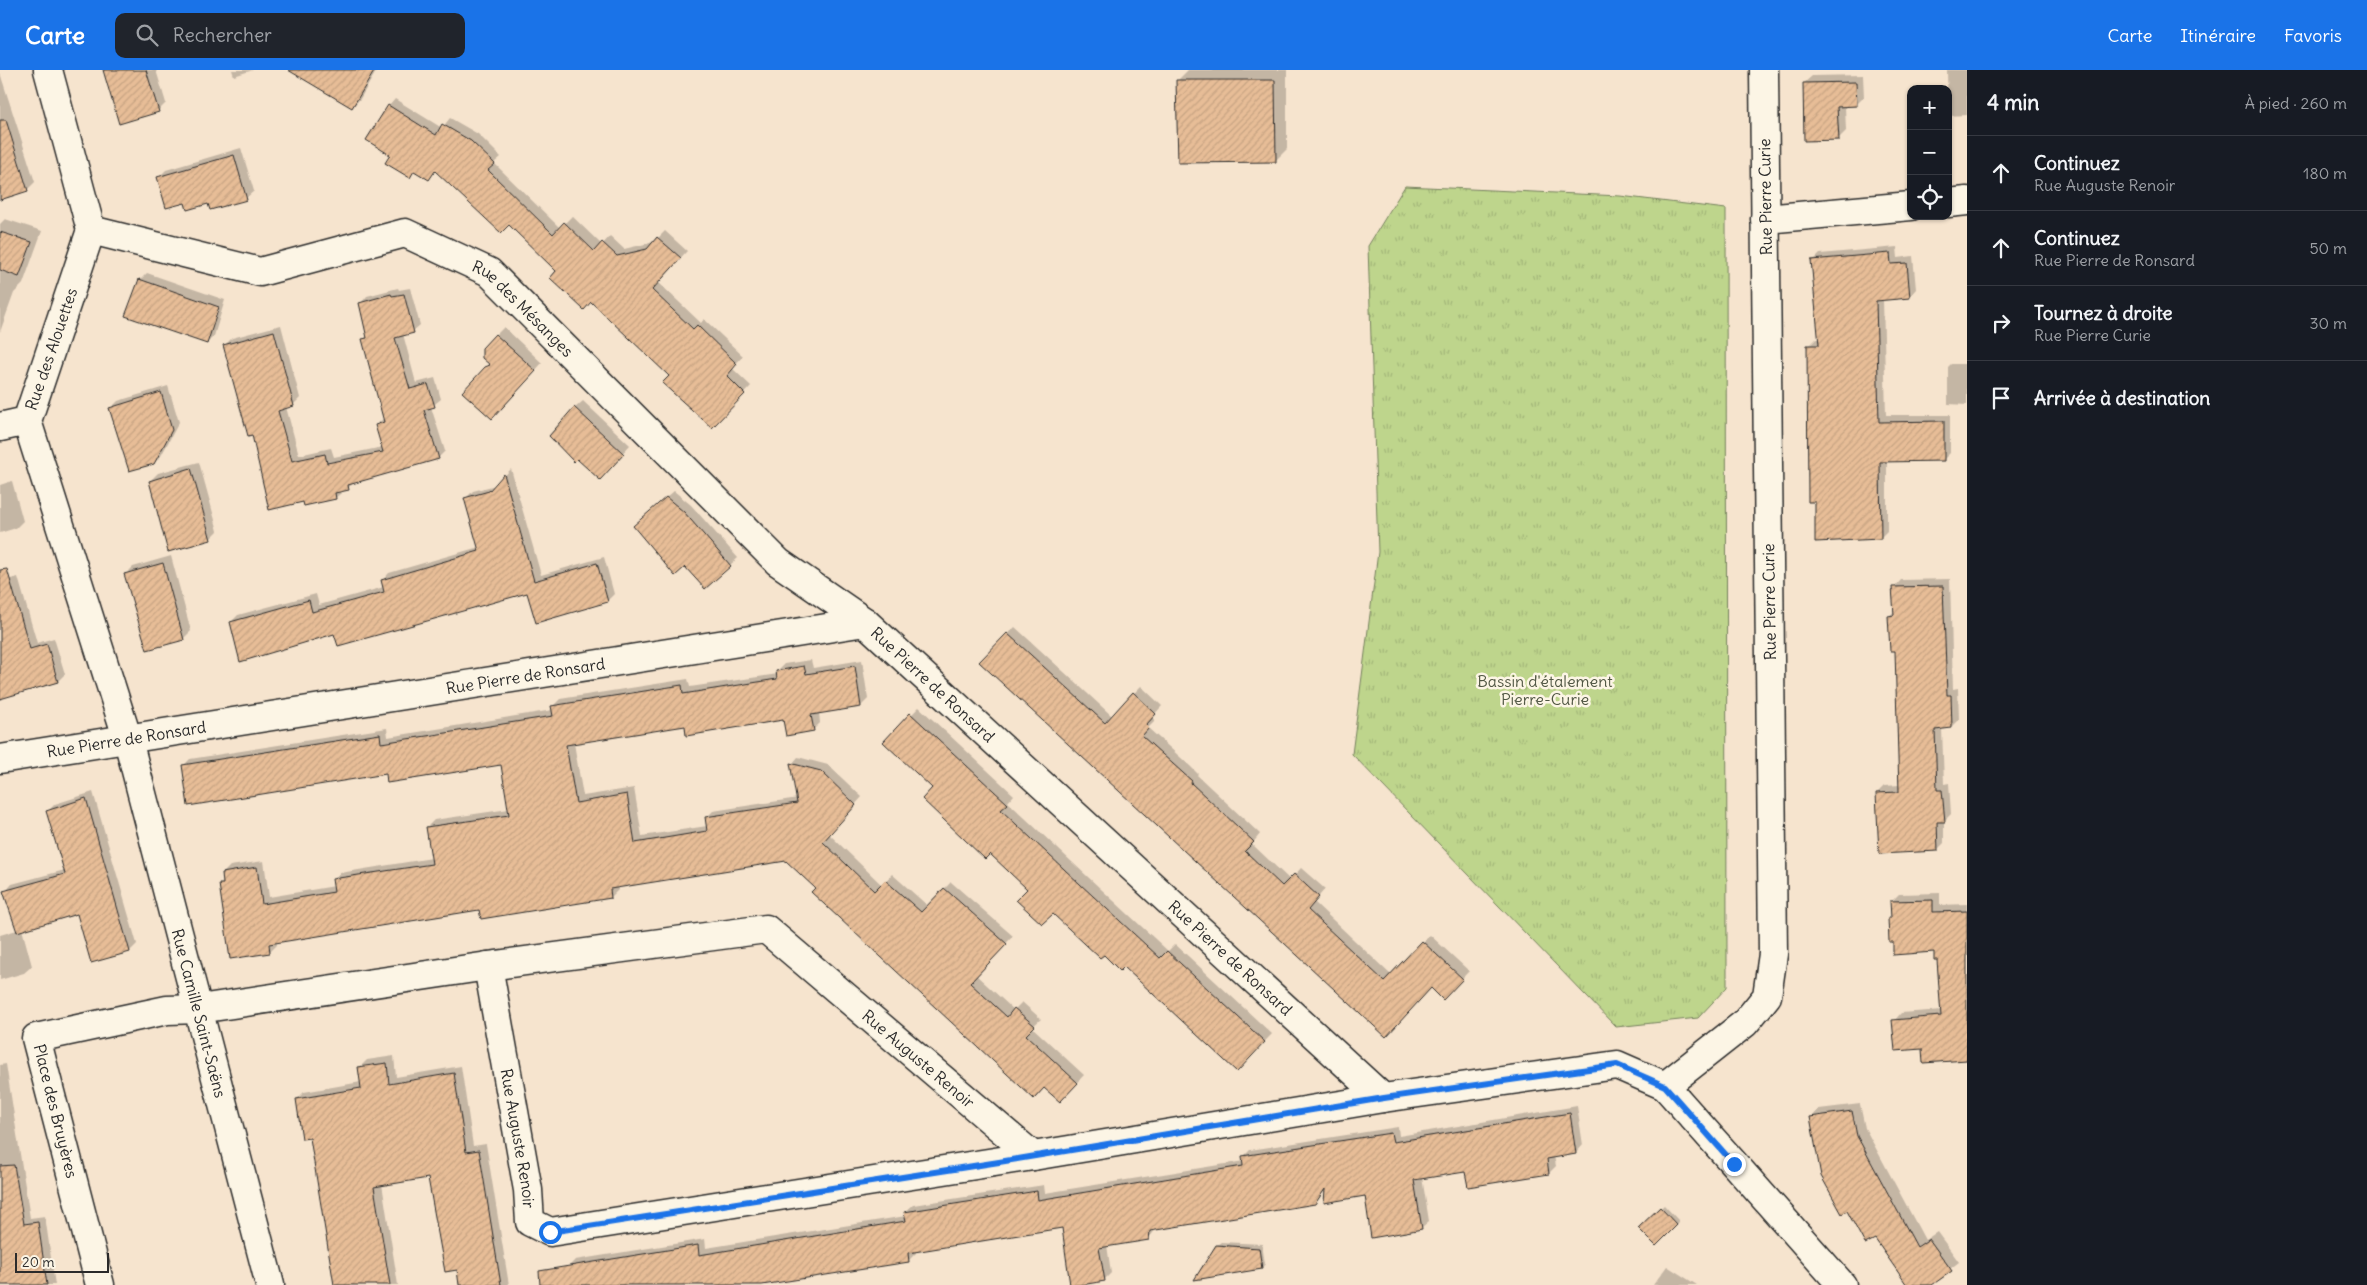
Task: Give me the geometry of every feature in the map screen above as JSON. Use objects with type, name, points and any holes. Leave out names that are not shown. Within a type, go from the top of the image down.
[{"type":"street","points":[[48,70],[91,230]]},
{"type":"street","name":"Rue Pierre Curie","points":[[1665,1086],[1745,1023],[1767,996],[1773,954],[1764,70]]},
{"type":"street","points":[[1952,203],[1967,201]]},
{"type":"street","points":[[1765,219],[1907,206]]},
{"type":"street","name":"Rue des Alouettes","points":[[91,230],[27,421],[128,740]]},
{"type":"street","name":"Rue des Mésanges","points":[[91,230],[260,272],[404,233],[489,272],[778,562],[865,622]]},
{"type":"street","points":[[0,427],[27,421]]},
{"type":"street","name":"Rue Pierre de Ronsard","points":[[0,759],[865,622],[1384,1098]]},
{"type":"street","name":"Rue Camille Saint-Saëns","points":[[128,740],[270,1285]]},
{"type":"street","name":"Rue Auguste Renoir","points":[[199,1009],[488,966],[766,929],[1034,1156]]},
{"type":"street","name":"Rue Auguste Renoir","points":[[488,966],[528,1190],[530,1222],[550,1232],[1034,1156],[1384,1098]]},
{"type":"street","name":"Place des Bruyères","points":[[100,1285],[36,1038],[167,1010],[199,1009]]},
{"type":"street","points":[[1384,1098],[1617,1065],[1665,1086],[1842,1285]]},
{"type":"green space","name":"Bassin d'étalement Pierre-Curie","points":[[1405,186],[1620,196],[1726,209],[1727,987],[1698,1018],[1616,1027],[1352,754],[1378,552],[1368,246]]},
{"type":"building","points":[[103,70],[146,70],[159,112],[119,124]]},
{"type":"building","points":[[288,70],[375,70],[352,108]]},
{"type":"building","points":[[1176,80],[1275,80],[1276,162],[1178,163]]},
{"type":"building","points":[[1856,82],[1857,106],[1837,107],[1839,140],[1804,141],[1803,83]]},
{"type":"building","points":[[388,105],[436,135],[442,124],[471,141],[495,164],[488,170],[553,234],[564,222],[594,251],[602,242],[617,256],[647,249],[657,237],[681,258],[652,290],[693,329],[697,325],[737,364],[727,376],[745,394],[712,428],[662,383],[669,376],[591,302],[584,310],[550,278],[556,271],[509,225],[501,233],[435,171],[429,180],[414,171],[410,178],[385,163],[390,155],[366,140]]},
{"type":"building","points":[[0,120],[6,120],[28,191],[0,200]]},
{"type":"building","points":[[234,155],[247,200],[210,210],[208,204],[187,210],[185,203],[166,208],[157,177]]},
{"type":"building","points":[[0,232],[32,242],[19,277],[0,270]]},
{"type":"building","points":[[1890,253],[1891,264],[1907,263],[1910,298],[1876,301],[1879,422],[1944,421],[1944,461],[1880,462],[1881,539],[1815,542],[1815,502],[1808,502],[1807,345],[1819,345],[1811,260]]},
{"type":"building","points":[[139,279],[219,307],[207,344],[125,316]]},
{"type":"building","points":[[391,294],[392,296],[404,294],[414,333],[395,338],[410,389],[428,384],[435,407],[424,410],[439,459],[348,485],[349,490],[335,493],[336,499],[304,506],[303,502],[269,510],[252,435],[248,436],[223,345],[274,331],[294,406],[278,411],[292,461],[325,454],[327,463],[383,452],[375,425],[384,422],[362,339],[367,338],[359,303]]},
{"type":"building","points":[[495,334],[536,371],[492,419],[462,392],[485,367],[490,365],[482,358],[482,348]]},
{"type":"building","points":[[161,392],[172,430],[154,464],[129,471],[109,408]]},
{"type":"building","points":[[574,407],[624,454],[600,480],[577,459],[574,462],[549,436]]},
{"type":"building","points":[[191,468],[211,540],[168,552],[149,481]]},
{"type":"building","points":[[504,474],[534,581],[597,563],[608,602],[536,623],[527,593],[338,646],[334,634],[240,662],[230,622],[309,600],[312,612],[384,592],[381,580],[479,551],[464,498],[489,491]]},
{"type":"building","points":[[666,497],[684,512],[731,566],[705,589],[685,567],[675,576],[633,526]]},
{"type":"building","points":[[163,563],[184,640],[147,650],[124,574]]},
{"type":"building","points":[[7,569],[30,649],[47,644],[58,682],[0,699],[0,570]]},
{"type":"building","points":[[1943,586],[1947,695],[1951,695],[1952,728],[1935,730],[1937,790],[1942,790],[1945,822],[1937,822],[1938,851],[1879,854],[1876,793],[1899,792],[1895,651],[1890,651],[1888,616],[1894,615],[1892,587]]},
{"type":"building","points":[[1007,633],[1105,723],[1133,692],[1156,714],[1146,725],[1149,728],[1142,736],[1192,781],[1191,783],[1254,842],[1245,851],[1282,886],[1294,874],[1319,897],[1308,910],[1384,981],[1422,941],[1463,979],[1443,1000],[1431,988],[1386,1037],[979,662]]},
{"type":"building","points":[[804,666],[806,674],[855,666],[861,707],[811,715],[814,731],[786,736],[783,720],[686,736],[685,726],[566,745],[576,803],[627,794],[635,843],[707,831],[705,817],[797,803],[790,763],[821,771],[856,805],[823,842],[874,891],[885,880],[921,912],[944,888],[1007,944],[970,983],[1007,1017],[1014,1008],[1035,1026],[1026,1035],[1078,1083],[1060,1102],[1044,1088],[1034,1099],[811,892],[815,888],[786,861],[610,889],[611,898],[481,919],[479,910],[269,944],[270,953],[230,959],[219,884],[223,884],[222,873],[257,867],[262,904],[334,892],[332,879],[432,864],[426,827],[509,815],[501,765],[387,783],[386,774],[188,806],[182,765],[380,734],[381,743],[553,716],[551,706],[682,685],[683,694],[777,679],[776,671]]},
{"type":"building","points":[[910,713],[1008,804],[1001,810],[1080,884],[1160,958],[1167,951],[1265,1042],[1237,1072],[1124,967],[1120,971],[1104,955],[1100,958],[1053,914],[1042,924],[1016,900],[1027,889],[990,854],[985,859],[922,799],[932,788],[883,742]]},
{"type":"building","points":[[86,798],[130,952],[91,963],[77,914],[17,932],[3,891],[65,874],[46,811]]},
{"type":"building","points":[[1933,900],[1933,912],[1967,911],[1967,1060],[1923,1063],[1922,1049],[1895,1051],[1892,1020],[1941,1016],[1937,960],[1934,960],[1934,952],[1893,955],[1893,942],[1889,942],[1888,918],[1891,918],[1890,901]]},
{"type":"building","points":[[387,1063],[389,1084],[454,1073],[466,1152],[479,1150],[501,1285],[459,1285],[457,1270],[445,1272],[428,1178],[374,1187],[390,1285],[334,1285],[310,1138],[302,1139],[296,1099],[361,1088],[358,1067]]},
{"type":"building","points":[[1852,1111],[1857,1136],[1917,1247],[1929,1239],[1952,1271],[1932,1285],[1907,1285],[1875,1239],[1865,1244],[1847,1211],[1842,1214],[1821,1176],[1810,1117]]},
{"type":"building","points":[[1570,1113],[1576,1154],[1547,1159],[1549,1174],[1468,1187],[1465,1172],[1414,1180],[1422,1229],[1371,1238],[1365,1196],[1324,1203],[1325,1189],[1315,1204],[1150,1231],[1149,1240],[1099,1248],[1105,1281],[1081,1285],[1070,1285],[1062,1228],[908,1253],[909,1262],[762,1285],[540,1285],[539,1271],[698,1245],[699,1255],[906,1221],[904,1212],[1037,1191],[1038,1200],[1243,1166],[1242,1156],[1391,1133],[1393,1142]]},
{"type":"building","points":[[14,1165],[24,1224],[38,1222],[47,1285],[0,1285],[0,1166]]},
{"type":"building","points":[[1660,1207],[1677,1225],[1656,1246],[1638,1228]]},
{"type":"building","points":[[1216,1245],[1259,1248],[1262,1269],[1194,1280]]},
{"type":"route","points":[[550,1232],[999,1162],[1384,1098],[1617,1065],[1665,1086],[1734,1164]]}]
